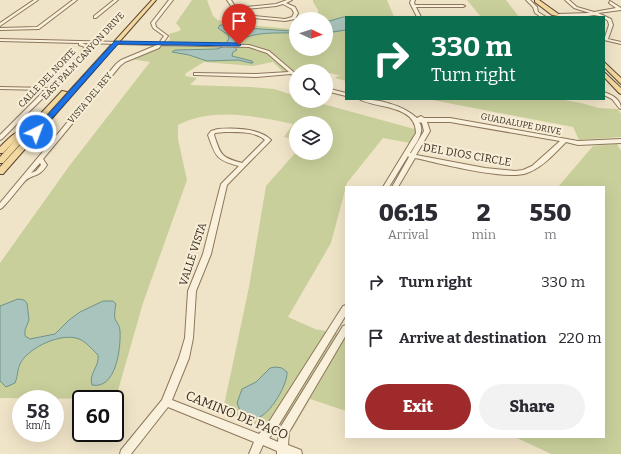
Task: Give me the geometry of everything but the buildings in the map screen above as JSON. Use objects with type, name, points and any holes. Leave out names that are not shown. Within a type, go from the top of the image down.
[{"type":"main road","name":"EAST PALM CANYON DRIVE","points":[[0,172],[149,0]]},
{"type":"main road","name":"EAST PALM CANYON DRIVE","points":[[0,161],[2,153],[33,125],[154,0]]},
{"type":"main road","points":[[537,0],[554,14],[559,16]]},
{"type":"main road","points":[[537,0],[551,16]]},
{"type":"main road","points":[[544,0],[559,16]]},
{"type":"main road","points":[[605,65],[621,82]]},
{"type":"main road","points":[[605,75],[621,92]]},
{"type":"street","points":[[0,25],[36,0]]},
{"type":"street","points":[[0,29],[38,28],[75,0]]},
{"type":"street","points":[[95,17],[116,0]]},
{"type":"street","points":[[163,42],[166,36],[154,27],[153,23],[171,0]]},
{"type":"street","points":[[229,0],[238,14],[244,16],[285,20],[294,18],[296,13],[295,10],[291,6],[284,3]]},
{"type":"street","points":[[234,9],[284,3],[290,0]]},
{"type":"street","points":[[413,0],[419,16]]},
{"type":"street","points":[[528,0],[535,7],[536,12],[542,16]]},
{"type":"street","points":[[567,0],[570,4],[576,7],[603,16]]},
{"type":"street","points":[[610,2],[620,9]]},
{"type":"street","points":[[414,6],[463,6]]},
{"type":"street","points":[[559,16],[588,16],[603,11],[620,9]]},
{"type":"street","points":[[605,17],[611,23],[606,41],[621,43]]},
{"type":"street","points":[[11,33],[16,29]]},
{"type":"street","points":[[2,38],[240,44],[268,52],[289,69]]},
{"type":"street","name":"VISTA DEL REY","points":[[0,207],[24,178],[36,174],[42,170],[44,165],[40,159],[118,65],[123,61],[158,47],[163,42]]},
{"type":"street","name":"CALLE DEL NORTE","points":[[0,43],[87,45],[78,60],[0,138]]},
{"type":"street","points":[[196,74],[242,76],[289,74]]},
{"type":"street","points":[[0,88],[49,89]]},
{"type":"street","points":[[333,90],[345,93]]},
{"type":"street","points":[[606,94],[616,100],[621,107]]},
{"type":"street","points":[[366,100],[404,111],[420,120]]},
{"type":"street","points":[[376,100],[409,110],[427,126],[427,131],[414,156],[396,186]]},
{"type":"street","points":[[387,186],[419,133],[420,120]]},
{"type":"street","name":"GUADALUPE DRIVE","points":[[420,120],[450,120],[563,142],[578,143],[621,140]]},
{"type":"street","name":"VALLE VISTA","points":[[166,402],[184,358],[187,345],[192,291],[207,254],[224,184],[267,142],[268,138],[262,134],[238,131],[220,130],[213,132],[212,135],[220,157],[223,160],[242,165]]},
{"type":"street","name":"DEL DIOS CIRCLE","points":[[406,154],[501,172],[519,173],[532,168],[563,142]]},
{"type":"street","points":[[2,153],[16,155]]},
{"type":"street","points":[[254,454],[261,439],[270,428],[345,310]]},
{"type":"street","points":[[282,451],[284,430],[345,330]]},
{"type":"street","points":[[125,454],[166,402]]},
{"type":"street","name":"CAMINO DE PACO","points":[[166,402],[261,439],[282,451],[297,454]]},
{"type":"green space","points":[[192,0],[207,0],[213,16],[218,20],[237,24],[289,29],[289,56],[333,56],[333,12],[318,12],[313,0],[387,0],[394,16],[345,16],[345,81],[335,78],[342,76],[333,74],[333,64],[289,64],[289,74],[286,75],[273,62],[253,66],[204,62],[186,73],[185,76],[197,78],[190,85],[274,89],[289,94],[289,108],[333,108],[333,107],[418,130],[410,143],[383,138],[347,183],[331,243],[288,317],[315,329],[345,335],[345,411],[310,399],[292,430],[257,425],[223,410],[249,287],[266,186],[289,160],[333,160],[333,116],[289,116],[289,123],[249,116],[220,115],[191,119],[178,125],[178,139],[187,180],[143,303],[118,390],[72,390],[72,399],[64,399],[64,390],[12,390],[12,398],[0,398],[0,263],[70,165],[150,62],[131,59],[165,45],[170,39],[169,34],[181,29],[176,23]]},
{"type":"green space","points":[[467,0],[506,0],[518,16],[480,16]]},
{"type":"green space","points":[[432,100],[564,100],[599,108],[618,109],[621,114],[621,137],[579,140],[573,127]]},
{"type":"green space","points":[[289,130],[289,138],[284,137]]},
{"type":"green space","points":[[617,144],[621,151],[621,454],[551,454],[517,438],[605,438],[605,186],[559,186],[593,146]]},
{"type":"water","points":[[345,17],[345,30],[333,32],[333,20]]},
{"type":"water","points":[[220,25],[231,25],[245,28],[289,31],[289,33],[253,35],[239,41],[234,46],[237,50],[233,52],[232,56],[252,61],[253,63],[238,60],[207,61],[189,55],[172,52],[175,50],[217,49],[225,46],[229,38],[228,35],[218,28]]},
{"type":"water","points":[[18,299],[24,300],[27,303],[29,320],[25,330],[25,336],[30,339],[55,334],[69,320],[80,312],[103,301],[113,301],[116,304],[115,319],[120,329],[120,338],[118,357],[112,375],[107,381],[100,385],[92,385],[91,381],[98,355],[81,340],[72,337],[47,342],[31,351],[21,362],[15,383],[6,387],[0,381],[0,306]]},
{"type":"water","points":[[270,368],[282,368],[287,372],[285,384],[277,398],[262,416],[253,418],[242,415],[237,403],[242,389],[256,382]]},
{"type":"route","points":[[36,132],[117,42],[239,45]]}]
